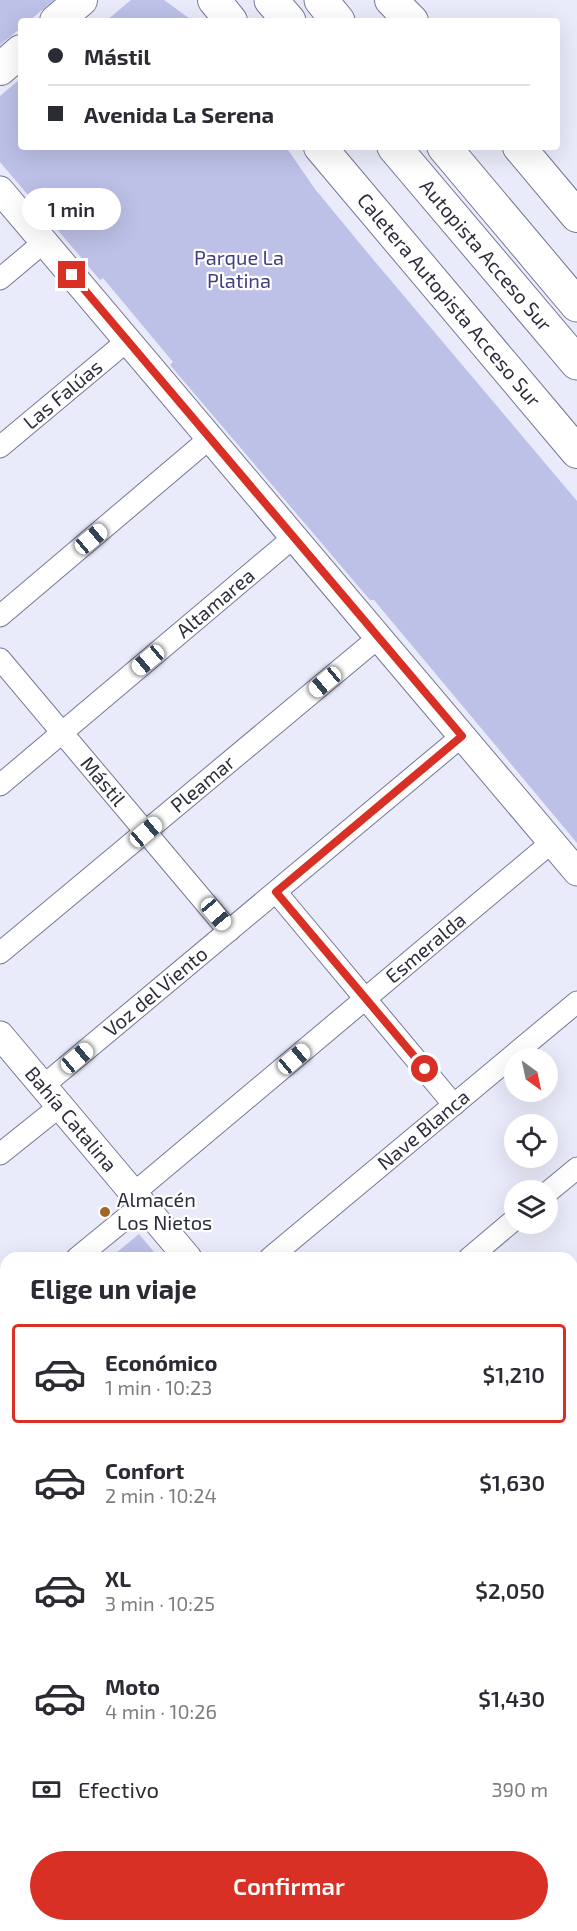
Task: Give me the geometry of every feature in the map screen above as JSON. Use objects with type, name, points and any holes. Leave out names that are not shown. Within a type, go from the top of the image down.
[{"type":"highway","points":[[271,0],[286,18]]},
{"type":"highway","points":[[321,0],[336,18]]},
{"type":"highway","name":"Autopista Acceso Sur","points":[[397,150],[577,363]]},
{"type":"highway","name":"Autopista Acceso Sur","points":[[447,150],[577,305]]},
{"type":"main road","points":[[60,18],[81,0]]},
{"type":"main road","points":[[214,0],[229,18]]},
{"type":"main road","points":[[391,0],[409,18]]},
{"type":"main road","points":[[0,69],[18,54]]},
{"type":"main road","name":"Caletera Autopista Acceso Sur","points":[[323,150],[577,452]]},
{"type":"main road","points":[[522,150],[577,216]]},
{"type":"street","points":[[0,190],[577,872]]},
{"type":"street","points":[[0,279],[44,242]]},
{"type":"street","name":"Las Falúas","points":[[0,447],[128,341]]},
{"type":"street","points":[[0,616],[210,438]]},
{"type":"street","name":"Altamarea","points":[[0,785],[294,537]]},
{"type":"street","name":"Pleamar","points":[[0,953],[378,637]]},
{"type":"street","name":"Mástil","points":[[0,659],[230,931]]},
{"type":"street","name":"Voz del Viento","points":[[0,1154],[52,1096],[230,931],[462,736]]},
{"type":"street","name":"Esmeralda","points":[[83,1252],[139,1199],[366,999],[552,842]]},
{"type":"street","points":[[276,892],[454,1104]]},
{"type":"street","name":"Nave Blanca","points":[[277,1252],[577,1002]]},
{"type":"street","name":"Bahía Catalina","points":[[0,1035],[183,1252]]},
{"type":"street","points":[[558,1184],[577,1168]]},
{"type":"street","points":[[475,1252],[504,1228]]},
{"type":"green space","points":[[0,0],[54,0],[33,18],[18,18],[18,30],[0,45]]},
{"type":"green space","points":[[131,0],[164,0],[189,18],[110,18]]},
{"type":"green space","name":"Parque La Platina","points":[[18,81],[18,150],[288,150],[315,189],[366,251],[577,501],[577,843],[374,600],[370,600],[170,365],[173,362],[103,278],[100,280],[0,162],[0,96]]},
{"type":"green space","points":[[139,1234],[154,1252],[117,1252]]},
{"type":"place","name":"Almacén Los Nietos","points":[[105,1212]]},
{"type":"route","points":[[72,275],[462,736],[276,892],[425,1069]]}]
